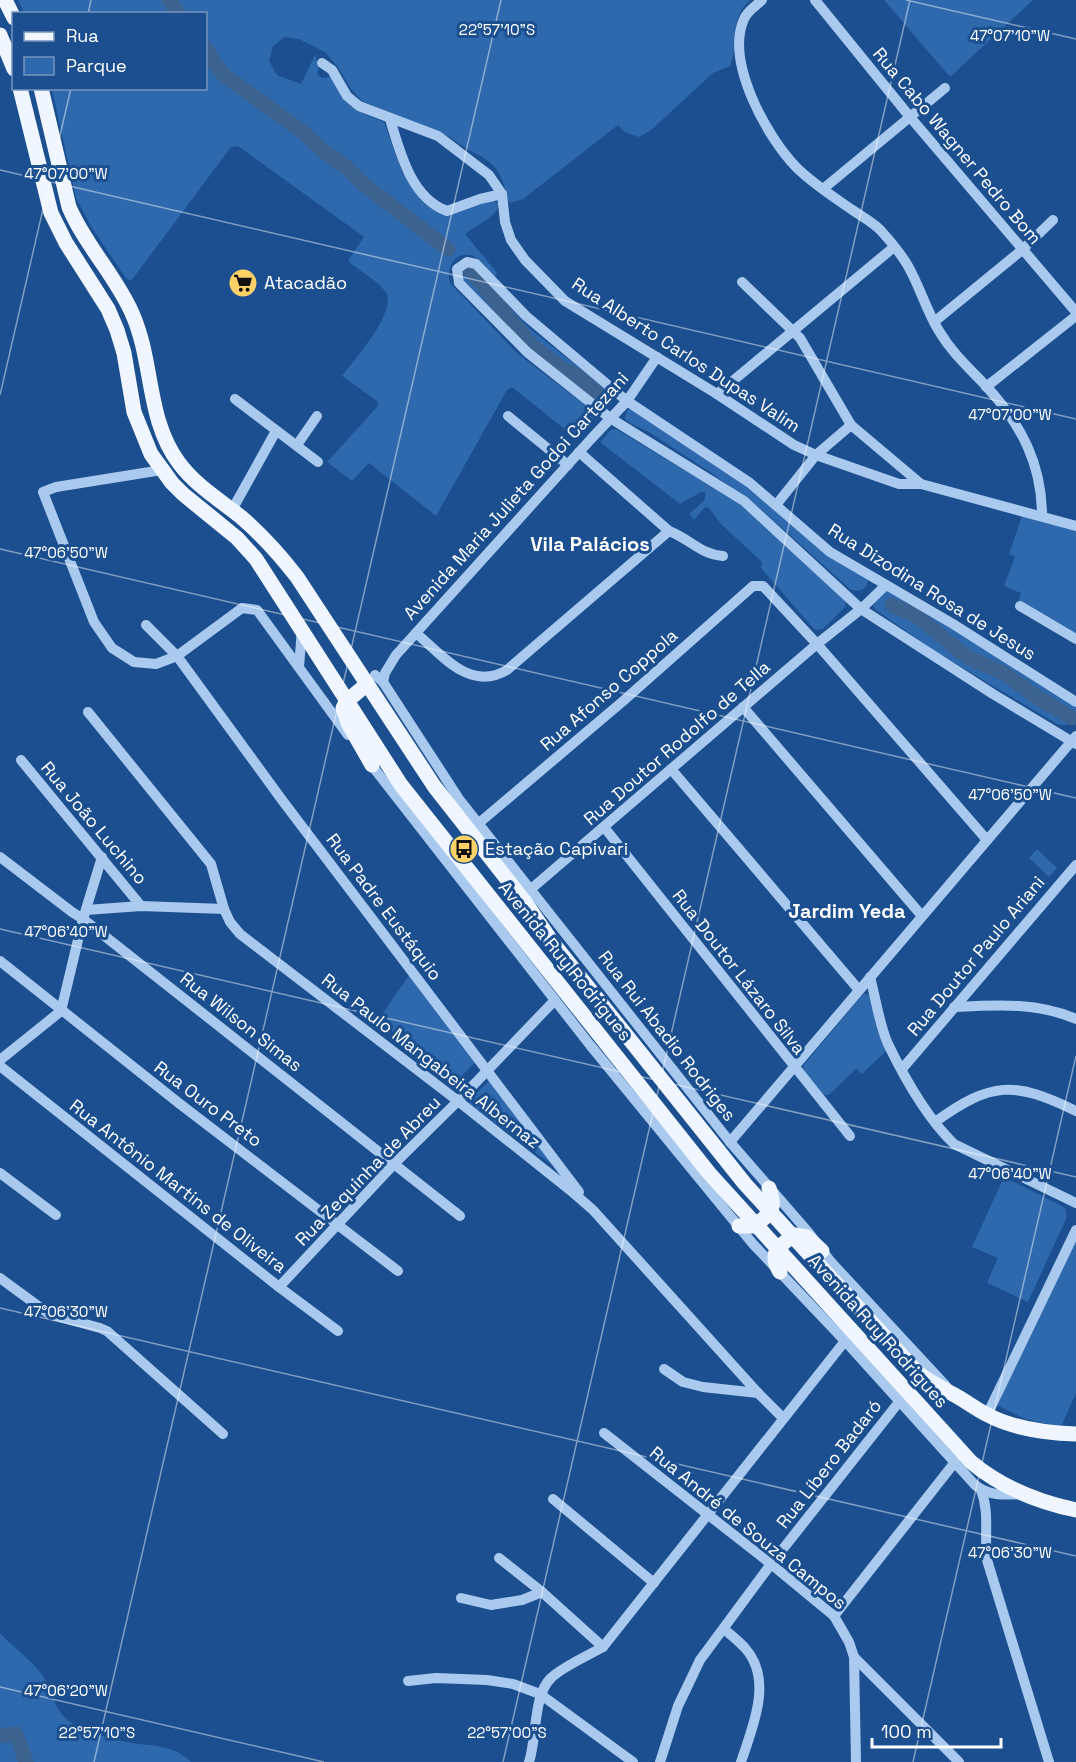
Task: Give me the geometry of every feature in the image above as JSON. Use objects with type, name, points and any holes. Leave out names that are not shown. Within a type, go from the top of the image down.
[{"type":"main road","points":[[5,0],[12,14]]},
{"type":"main road","points":[[0,35],[12,64]]},
{"type":"main road","name":"Avenida Ruy Rodrigues","points":[[20,90],[51,213],[66,243],[108,309],[124,353],[137,421],[151,454],[162,470],[183,494],[246,547],[302,629],[346,702],[428,822],[709,1173],[755,1226],[966,1457],[995,1480],[1023,1494],[1076,1510]]},
{"type":"main road","name":"Avenida Ruy Rodrigues","points":[[40,90],[69,207],[132,314],[141,338],[158,424],[164,438],[188,474],[266,541],[297,577],[375,680],[434,786],[525,902],[552,942],[711,1143],[792,1237],[918,1373],[939,1388],[957,1396],[987,1415],[1032,1430],[1076,1434]]},
{"type":"main road","points":[[372,765],[348,723],[344,708],[346,702],[375,680]]},
{"type":"main road","points":[[739,1226],[755,1226],[771,1212],[774,1203],[768,1188]]},
{"type":"main road","points":[[780,1272],[774,1261],[778,1249],[792,1237],[805,1235],[822,1251]]},
{"type":"street","points":[[762,0],[747,14],[739,37],[742,68],[764,123],[780,148],[797,168],[882,230],[908,267],[925,307],[961,362],[1012,418],[1025,441],[1042,490],[1042,516]]},
{"type":"street","name":"Rua Cabo Wagner Pedro Bom","points":[[815,0],[1076,314]]},
{"type":"street","points":[[322,63],[332,70],[347,96],[359,106],[438,136],[489,176],[502,194],[447,211],[437,207],[426,197],[406,170],[390,118]]},
{"type":"street","points":[[823,189],[945,88]]},
{"type":"street","name":"Rua Alberto Carlos Dupas Valim","points":[[502,194],[505,222],[512,240],[525,260],[565,301],[717,394],[794,445],[899,484],[923,485],[1076,525]]},
{"type":"street","points":[[934,321],[1022,250],[1053,220]]},
{"type":"street","points":[[717,394],[894,247]]},
{"type":"street","name":"Rua Dizodina Rosa de Jesus","points":[[610,418],[527,352],[459,283],[457,269],[467,262],[476,264],[526,316],[627,400],[750,483],[830,552],[953,624],[1076,702]]},
{"type":"street","points":[[742,282],[794,331],[809,352],[851,425],[923,485]]},
{"type":"street","points":[[986,387],[1076,314]]},
{"type":"street","name":"Avenida Maria Julieta Godoi Cartezani","points":[[375,680],[385,673],[396,655],[627,400],[657,357]]},
{"type":"street","points":[[235,399],[318,462]]},
{"type":"street","points":[[297,445],[317,416]]},
{"type":"street","points":[[508,416],[568,465]]},
{"type":"street","points":[[610,418],[744,501],[861,609],[993,694],[1075,740],[730,1142]]},
{"type":"street","points":[[776,505],[816,455],[851,425]]},
{"type":"street","points":[[232,510],[276,431]]},
{"type":"street","points":[[579,452],[669,531],[682,536],[701,551],[723,556]]},
{"type":"street","points":[[162,470],[57,487],[43,492],[94,622],[112,648],[134,662],[156,664],[177,656],[242,608],[257,610],[372,765],[649,1118],[780,1272],[981,1490],[986,1502],[987,1560],[1049,1762]]},
{"type":"street","points":[[416,633],[461,672],[480,677],[496,677],[669,531]]},
{"type":"street","name":"Rua Doutor Rodolfo de Tella","points":[[531,890],[743,707],[861,609],[886,585]]},
{"type":"street","name":"Rua Afonso Coppola","points":[[479,824],[753,586],[763,586],[817,644]]},
{"type":"street","points":[[1020,606],[1076,639]]},
{"type":"street","name":"Rua Padre Eustáquio","points":[[146,625],[177,656],[282,800],[593,1210]]},
{"type":"street","points":[[299,667],[302,629]]},
{"type":"street","points":[[817,644],[987,840]]},
{"type":"street","name":"Rua Rui Abadio Rodriges","points":[[375,680],[479,824],[730,1142],[868,1303],[957,1396]]},
{"type":"street","points":[[743,707],[922,916]]},
{"type":"street","name":"Rua Paulo Mangabeira Albernaz","points":[[88,712],[211,864],[224,909],[230,922],[240,934],[458,1101],[593,1210],[783,1418]]},
{"type":"street","name":"Rua João Luchino","points":[[21,760],[141,906]]},
{"type":"street","points":[[671,769],[859,990]]},
{"type":"street","name":"Rua Doutor Lázaro Silva","points":[[604,827],[849,1136]]},
{"type":"street","name":"Rua Wilson Simas","points":[[0,856],[85,914],[460,1216]]},
{"type":"street","points":[[0,1060],[61,1011],[85,914],[102,858]]},
{"type":"street","name":"Rua Doutor Paulo Ariani","points":[[902,1069],[1076,865]]},
{"type":"street","points":[[85,914],[141,906],[224,909]]},
{"type":"street","name":"Rua Ouro Preto","points":[[0,961],[336,1226],[398,1271]]},
{"type":"street","points":[[870,977],[888,1043],[935,1122],[954,1144],[1076,1203]]},
{"type":"street","name":"Rua Zequinha de Abreu","points":[[279,1287],[394,1164],[488,1071],[555,999]]},
{"type":"street","points":[[954,1006],[1032,1006],[1075,1017]]},
{"type":"street","name":"Rua Antônio Martins de Oliveira","points":[[0,1066],[338,1331]]},
{"type":"street","points":[[935,1122],[969,1100],[985,1093],[1009,1089],[1033,1092],[1076,1111]]},
{"type":"street","points":[[0,1173],[56,1215]]},
{"type":"street","points":[[987,1415],[1076,1230]]},
{"type":"street","points":[[0,1278],[49,1314],[107,1332],[224,1434]]},
{"type":"street","points":[[529,1762],[540,1694],[551,1678],[603,1647],[845,1341]]},
{"type":"street","points":[[664,1369],[684,1382],[704,1387],[758,1393]]},
{"type":"street","name":"Rua Líbero Badaró","points":[[660,1762],[678,1707],[700,1660],[771,1564],[899,1402]]},
{"type":"street","name":"Rua André de Souza Campos","points":[[604,1433],[834,1616],[849,1641],[854,1657],[959,1762]]},
{"type":"street","points":[[834,1616],[955,1462]]},
{"type":"street","points":[[981,1490],[1004,1496],[1023,1494]]},
{"type":"street","points":[[987,1518],[995,1504],[1004,1496]]},
{"type":"street","points":[[553,1499],[654,1582]]},
{"type":"street","points":[[499,1558],[542,1592],[603,1647]]},
{"type":"street","points":[[461,1598],[491,1605],[522,1600],[542,1592]]},
{"type":"street","points":[[724,1629],[747,1650],[758,1675],[758,1708],[741,1762]]},
{"type":"street","points":[[854,1657],[856,1762]]},
{"type":"street","points":[[408,1681],[436,1678],[487,1680],[513,1684],[540,1694],[633,1762]]},
{"type":"green space","points":[[18,0],[750,0],[739,15],[730,66],[713,73],[650,131],[639,137],[625,132],[618,125],[523,199],[509,203],[500,175],[488,161],[450,137],[362,101],[325,52],[299,39],[284,37],[273,46],[269,61],[277,75],[301,84],[315,55],[319,67],[317,74],[322,78],[332,77],[362,113],[384,122],[402,172],[423,200],[434,209],[490,199],[499,204],[490,217],[465,234],[497,273],[494,277],[476,257],[461,256],[453,262],[449,272],[450,283],[518,354],[593,413],[593,422],[577,439],[512,387],[507,390],[436,516],[369,463],[352,481],[327,462],[378,406],[377,401],[342,376],[381,322],[388,299],[385,291],[373,279],[348,261],[364,237],[238,146],[231,147],[131,281],[126,278],[92,228],[76,198],[52,90],[207,90],[207,12],[24,12]]},
{"type":"green space","points":[[884,0],[1033,0],[950,77]]},
{"type":"green space","points":[[471,270],[477,272],[530,329],[613,394],[605,406],[541,358],[463,282],[465,273]]},
{"type":"green space","points":[[631,409],[744,482],[868,580],[866,586],[859,591],[850,589],[756,505],[710,472],[625,419],[627,410]]},
{"type":"green space","points":[[616,429],[734,500],[759,520],[844,599],[845,607],[823,629],[815,630],[761,568],[762,562],[721,524],[709,508],[705,507],[694,520],[689,514],[704,501],[706,493],[701,492],[680,504],[600,442],[611,430]]},
{"type":"green space","points":[[1023,513],[1076,528],[1076,641],[1017,607],[1021,593],[1004,586],[1015,557],[1009,554]]},
{"type":"green space","points":[[888,590],[1076,708],[1074,720],[1066,725],[1057,724],[935,651],[876,610],[873,606],[875,600]]},
{"type":"green space","points":[[1037,849],[1057,868],[1049,877],[1029,858]]},
{"type":"green space","points":[[413,970],[481,1056],[458,1080],[377,1021]]},
{"type":"green space","points":[[864,993],[869,995],[887,1050],[862,1074],[856,1069],[829,1095],[824,1095],[804,1072],[803,1066]]},
{"type":"green space","points":[[489,1081],[558,1169],[467,1102]]},
{"type":"green space","points":[[1004,1177],[1065,1208],[1067,1217],[1028,1302],[987,1283],[998,1258],[972,1247]]},
{"type":"green space","points":[[1076,1229],[1076,1393],[1061,1427],[1025,1419],[993,1403]]},
{"type":"green space","points":[[0,1633],[40,1672],[59,1710],[67,1720],[101,1736],[171,1749],[191,1762],[0,1762]]},
{"type":"waterway","points":[[169,0],[178,12]]},
{"type":"waterway","points":[[207,50],[213,62],[225,76],[303,132],[363,184],[448,249]]},
{"type":"waterway","points":[[469,269],[532,346],[561,368],[579,377],[605,400]]},
{"type":"waterway","points":[[892,605],[918,617],[967,657],[1005,674],[1038,698],[1072,718]]},
{"type":"waterway","points":[[0,1736],[16,1734],[26,1762]]},
{"type":"place","name":"Atacadão","points":[[243,283]]},
{"type":"place","name":"Estação Capivari","points":[[464,849]]},
{"type":"district","name":"Vila Palácios","points":[[590,544]]},
{"type":"district","name":"Jardim Yeda","points":[[847,911]]}]
